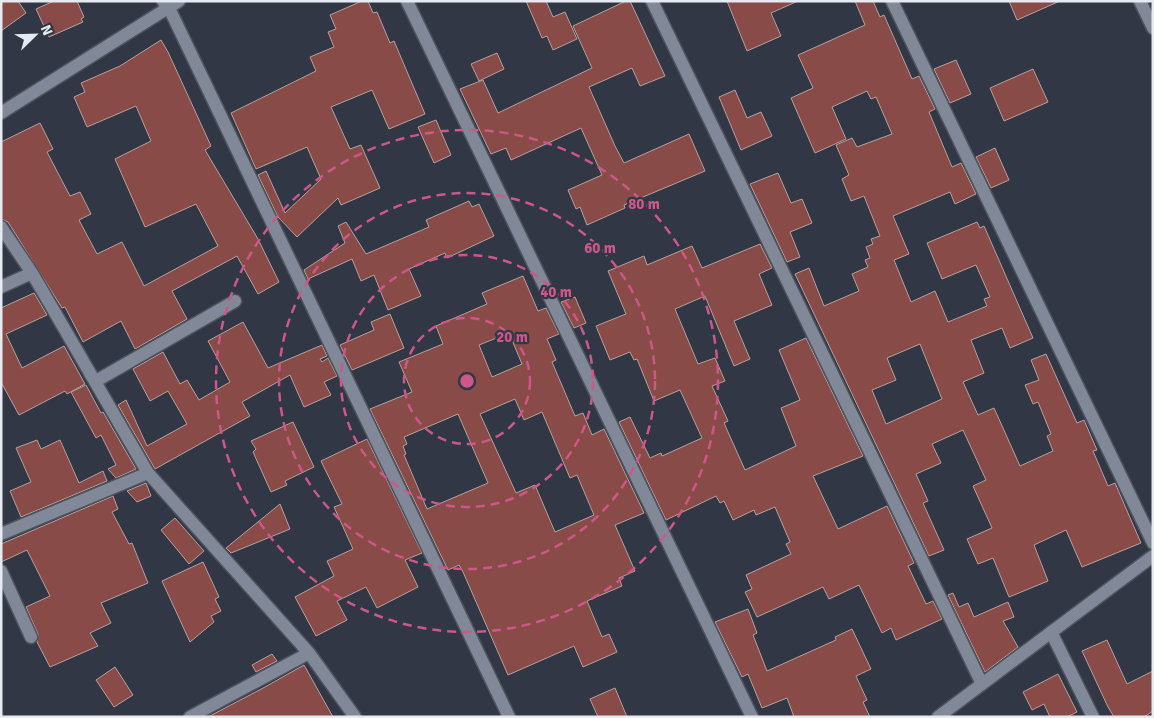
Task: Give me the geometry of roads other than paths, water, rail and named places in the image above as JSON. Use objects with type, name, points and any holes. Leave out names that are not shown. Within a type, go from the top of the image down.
[{"type":"street","points":[[407,1],[752,717]]},
{"type":"street","points":[[652,1],[982,684]]},
{"type":"street","points":[[892,1],[1153,543]]},
{"type":"street","points":[[1140,1],[1153,28]]},
{"type":"street","points":[[1,114],[170,3],[509,717]]},
{"type":"street","points":[[1,227],[32,273],[148,473],[309,653],[355,717]]},
{"type":"street","points":[[1,287],[32,273]]},
{"type":"street","points":[[96,381],[234,301]]},
{"type":"street","points":[[1,534],[148,473]]},
{"type":"street","points":[[938,717],[1153,556]]},
{"type":"street","points":[[1,571],[30,637]]},
{"type":"street","points":[[1052,632],[1093,717]]},
{"type":"street","points":[[190,717],[309,653]]}]
